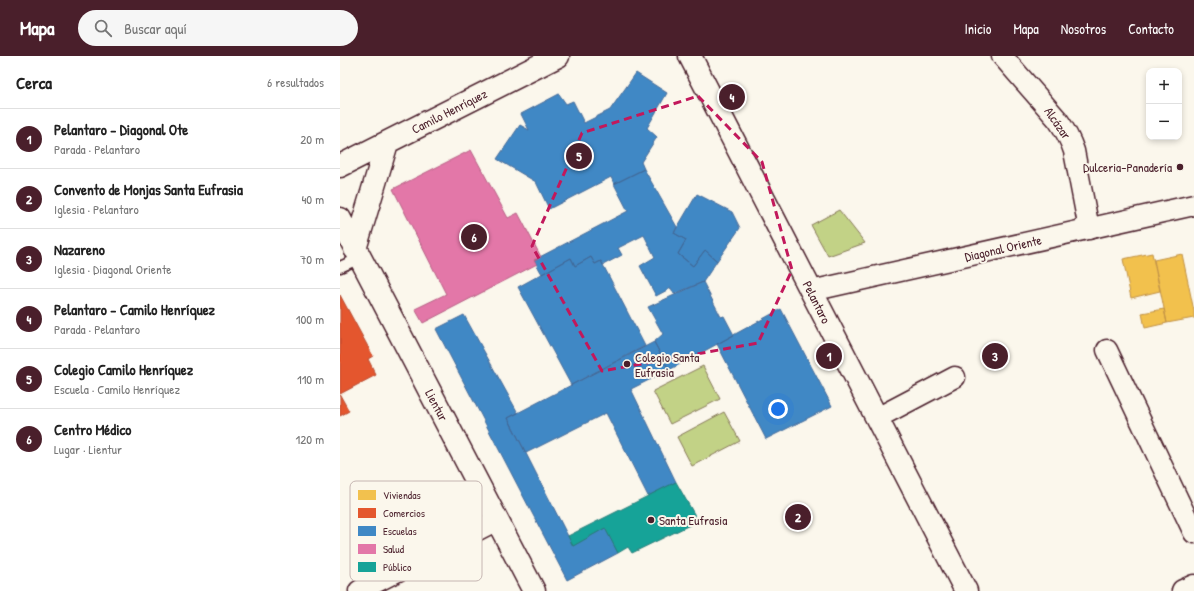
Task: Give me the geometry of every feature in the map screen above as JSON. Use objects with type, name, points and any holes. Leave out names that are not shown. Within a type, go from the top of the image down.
[{"type":"main road","name":"Camilo Henríquez","points":[[340,166],[558,56]]},
{"type":"main road","name":"Pelantaro","points":[[690,56],[966,591]]},
{"type":"main road","points":[[357,253],[387,143]]},
{"type":"main road","name":"Lientur","points":[[340,219],[477,481]]},
{"type":"main road","name":"Lientur","points":[[482,491],[534,591]]},
{"type":"main road","points":[[1183,591],[1194,586]]},
{"type":"street","name":"Alcázar","points":[[1002,56],[1058,120],[1071,140],[1089,228]]},
{"type":"street","name":"Diagonal Oriente","points":[[811,291],[1194,205]]},
{"type":"street","points":[[1107,350],[1194,533]]},
{"type":"street","points":[[877,418],[955,377]]},
{"type":"street","points":[[482,528],[497,520]]},
{"type":"street","points":[[359,591],[378,581]]},
{"type":"lane","points":[[340,267],[357,253]]},
{"type":"highlighted area","points":[[698,96],[762,162],[792,270],[758,343],[602,371],[532,246],[582,133]]},
{"type":"green space","points":[[839,210],[865,243],[828,256],[811,225]]},
{"type":"green space","points":[[703,366],[720,399],[670,424],[653,391]]},
{"type":"green space","points":[[724,412],[740,441],[692,466],[677,437]]},
{"type":"building: Viviendas","points":[[1152,253],[1160,291],[1131,298],[1123,259]]},
{"type":"building: Viviendas","points":[[1182,254],[1194,311],[1194,318],[1167,323],[1154,260]]},
{"type":"building: Viviendas","points":[[1164,309],[1167,323],[1145,328],[1142,313]]},
{"type":"building: Comercios","points":[[340,295],[373,356],[368,359],[376,375],[340,394]]},
{"type":"building: Comercios","points":[[340,395],[349,411],[340,416]]},
{"type":"building: Escuelas","points":[[636,73],[667,93],[647,128],[657,137],[641,162],[644,169],[614,184],[611,177],[549,209],[536,182],[497,159],[520,125],[529,130],[521,114],[559,94],[566,104],[573,101],[584,123],[610,110]]},
{"type":"building: Escuelas","points":[[644,169],[677,227],[674,233],[686,240],[678,254],[693,266],[705,250],[717,261],[703,282],[674,294],[671,288],[656,296],[640,266],[655,257],[644,235],[618,248],[622,255],[603,265],[601,261],[595,264],[591,257],[575,266],[571,258],[542,274],[534,260],[628,211],[614,184]]},
{"type":"building: Escuelas","points":[[697,194],[732,212],[740,228],[717,261],[705,250],[693,266],[678,254],[686,240],[674,233]]},
{"type":"building: Escuelas","points":[[591,257],[595,264],[601,261],[645,346],[571,385],[518,287],[571,258],[575,266]]},
{"type":"building: Escuelas","points":[[703,282],[721,317],[724,316],[734,335],[669,370],[654,342],[663,334],[648,307]]},
{"type":"building: Escuelas","points":[[781,309],[832,406],[766,439],[717,344]]},
{"type":"building: Escuelas","points":[[464,315],[518,413],[508,418],[573,546],[605,528],[618,553],[567,580],[436,329]]},
{"type":"building: Escuelas","points":[[654,342],[669,370],[631,389],[676,482],[648,496],[606,413],[526,453],[508,418]]},
{"type":"building: Salud","points":[[471,150],[508,218],[518,213],[541,257],[534,260],[537,264],[423,323],[415,309],[446,294],[393,189]]},
{"type":"building: Público","points":[[676,482],[698,521],[632,553],[628,547],[618,553],[605,528],[573,546],[568,536]]},
{"type":"place","name":"Pelantaro - Camilo Henríquez","points":[[732,97]]},
{"type":"place","name":"Colegio Camilo Henríquez","points":[[579,156]]},
{"type":"place","name":"Dulceria-Panadería","points":[[1180,167]]},
{"type":"place","name":"Centro Médico","points":[[474,237]]},
{"type":"place","name":"Pelantaro - Diagonal Ote","points":[[829,356]]},
{"type":"place","name":"Nazareno","points":[[995,356]]},
{"type":"place","name":"Colegio Santa Eufrasia","points":[[627,364]]},
{"type":"place","name":"Convento de Monjas Santa Eufrasia","points":[[798,517]]},
{"type":"place","name":"Santa Eufrasia","points":[[651,520]]}]
